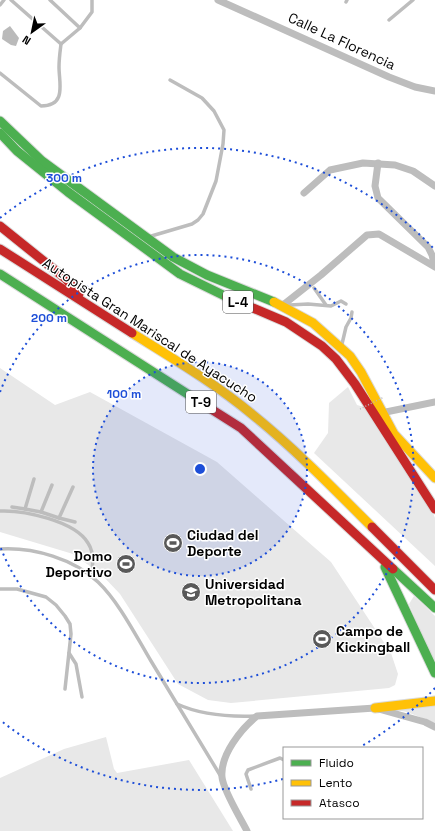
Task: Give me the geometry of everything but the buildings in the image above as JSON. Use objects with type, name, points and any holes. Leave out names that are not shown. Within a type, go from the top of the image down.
[{"type":"main road","name":"L-4","points":[[0,121],[39,160],[182,264],[245,292],[283,305],[305,318],[342,347],[366,379],[382,413],[407,450],[435,478]]},
{"type":"main road","name":"L-4","points":[[0,133],[17,151],[68,192],[180,274],[204,287],[286,322],[322,346],[336,359],[355,384],[435,509]]},
{"type":"main road","points":[[0,226],[66,279],[85,302]]},
{"type":"main road","name":"Autopista Gran Mariscal de Ayacucho","points":[[0,248],[181,364],[252,414],[324,479],[435,590]]},
{"type":"main road","name":"T-9","points":[[0,274],[241,428],[435,608]]},
{"type":"main road","points":[[380,558],[402,599],[422,650],[435,673]]},
{"type":"main road","points":[[375,708],[435,701]]},
{"type":"street","name":"Calle La Florencia","points":[[218,0],[389,77],[415,87],[435,91]]},
{"type":"street","points":[[304,193],[330,170],[363,163],[378,163],[414,171],[435,186]]},
{"type":"street","points":[[378,163],[375,186],[378,198],[428,247],[432,255],[435,268]]},
{"type":"street","points":[[283,305],[321,275],[367,234],[379,234],[435,268]]},
{"type":"street","points":[[382,413],[435,402]]},
{"type":"street","points":[[247,831],[222,778],[226,760],[237,735],[257,716],[375,708],[425,722],[435,727]]},
{"type":"lane","points":[[0,5],[4,0]]},
{"type":"lane","points":[[10,0],[61,44]]},
{"type":"lane","points":[[50,0],[80,28]]},
{"type":"lane","points":[[389,20],[413,0]]},
{"type":"lane","points":[[0,73],[36,103],[48,106],[54,102],[61,90],[59,66],[61,44],[80,28],[92,12],[92,1]]},
{"type":"lane","points":[[146,237],[192,224],[198,220],[216,181],[223,144],[224,130],[214,111],[202,98],[170,80]]},
{"type":"lane","points":[[314,288],[326,305]]},
{"type":"lane","points":[[283,305],[331,306],[341,301],[346,304]]},
{"type":"lane","points":[[342,347],[346,327],[351,318],[352,312]]},
{"type":"lane","points":[[25,509],[34,479]]},
{"type":"lane","points":[[41,512],[52,485]]},
{"type":"lane","points":[[59,518],[73,487]]},
{"type":"lane","points":[[12,507],[41,512],[75,522]]},
{"type":"lane","points":[[0,511],[23,513],[45,518],[72,529],[82,535],[90,546],[92,576]]},
{"type":"lane","points":[[0,549],[26,550],[51,556],[60,559],[92,576],[106,591],[126,620],[222,778]]},
{"type":"lane","points":[[0,589],[16,589],[46,597],[56,605],[70,624],[72,634],[68,652],[65,689]]},
{"type":"lane","points":[[68,652],[76,664],[82,697]]},
{"type":"lane","points":[[176,704],[202,713],[257,716]]},
{"type":"lane","points":[[251,789],[246,774],[248,770],[280,758],[283,760]]},
{"type":"path","points":[[360,409],[384,397]]},
{"type":"shaded area","points":[[10,26],[19,38],[16,46],[11,45],[2,39],[3,31]]},
{"type":"shaded area","name":"Ciudad del Deporte","points":[[0,368],[55,405],[90,392],[217,462],[331,562],[391,653],[398,674],[395,685],[389,688],[231,703],[208,700],[178,684],[120,594],[101,574],[73,554],[0,532]]},
{"type":"shaded area","points":[[348,387],[357,405],[364,407],[385,441],[404,466],[431,508],[435,518],[435,566],[314,453],[328,433],[329,403]]},
{"type":"shaded area","points":[[414,596],[435,616],[435,662],[425,643],[409,604]]},
{"type":"shaded area","points":[[435,703],[435,723],[407,712],[375,706]]},
{"type":"shaded area","points":[[106,737],[114,769],[117,773],[189,760],[233,831],[0,831],[0,778],[64,749]]},
{"type":"traffic: fast","points":[[0,121],[42,161],[173,257],[207,275],[274,302]]},
{"type":"traffic: fast","points":[[0,133],[17,151],[68,192],[180,274],[227,297]]},
{"type":"traffic: fast","points":[[0,274],[200,402]]},
{"type":"traffic: fast","points":[[385,567],[435,673]]},
{"type":"traffic: fast","points":[[393,569],[435,608]]},
{"type":"traffic: slow","points":[[274,302],[313,323],[350,356],[361,372],[394,434],[435,478]]},
{"type":"traffic: slow","points":[[132,333],[209,382],[253,415],[299,455],[372,527]]},
{"type":"traffic: slow","points":[[375,708],[435,701]]},
{"type":"traffic: jam","points":[[0,226],[66,279],[79,294]]},
{"type":"traffic: jam","points":[[0,249],[132,333]]},
{"type":"traffic: jam","points":[[227,297],[286,322],[322,346],[336,359],[355,384],[435,509]]},
{"type":"traffic: jam","points":[[200,402],[241,428],[393,569]]},
{"type":"traffic: jam","points":[[372,527],[435,590]]},
{"type":"place","name":"Ciudad del Deporte","points":[[173,543]]},
{"type":"place","name":"Domo Deportivo","points":[[126,564]]},
{"type":"place","name":"Universidad Metropolitana","points":[[191,592]]},
{"type":"place","name":"Campo de Kickingball","points":[[322,639]]}]
